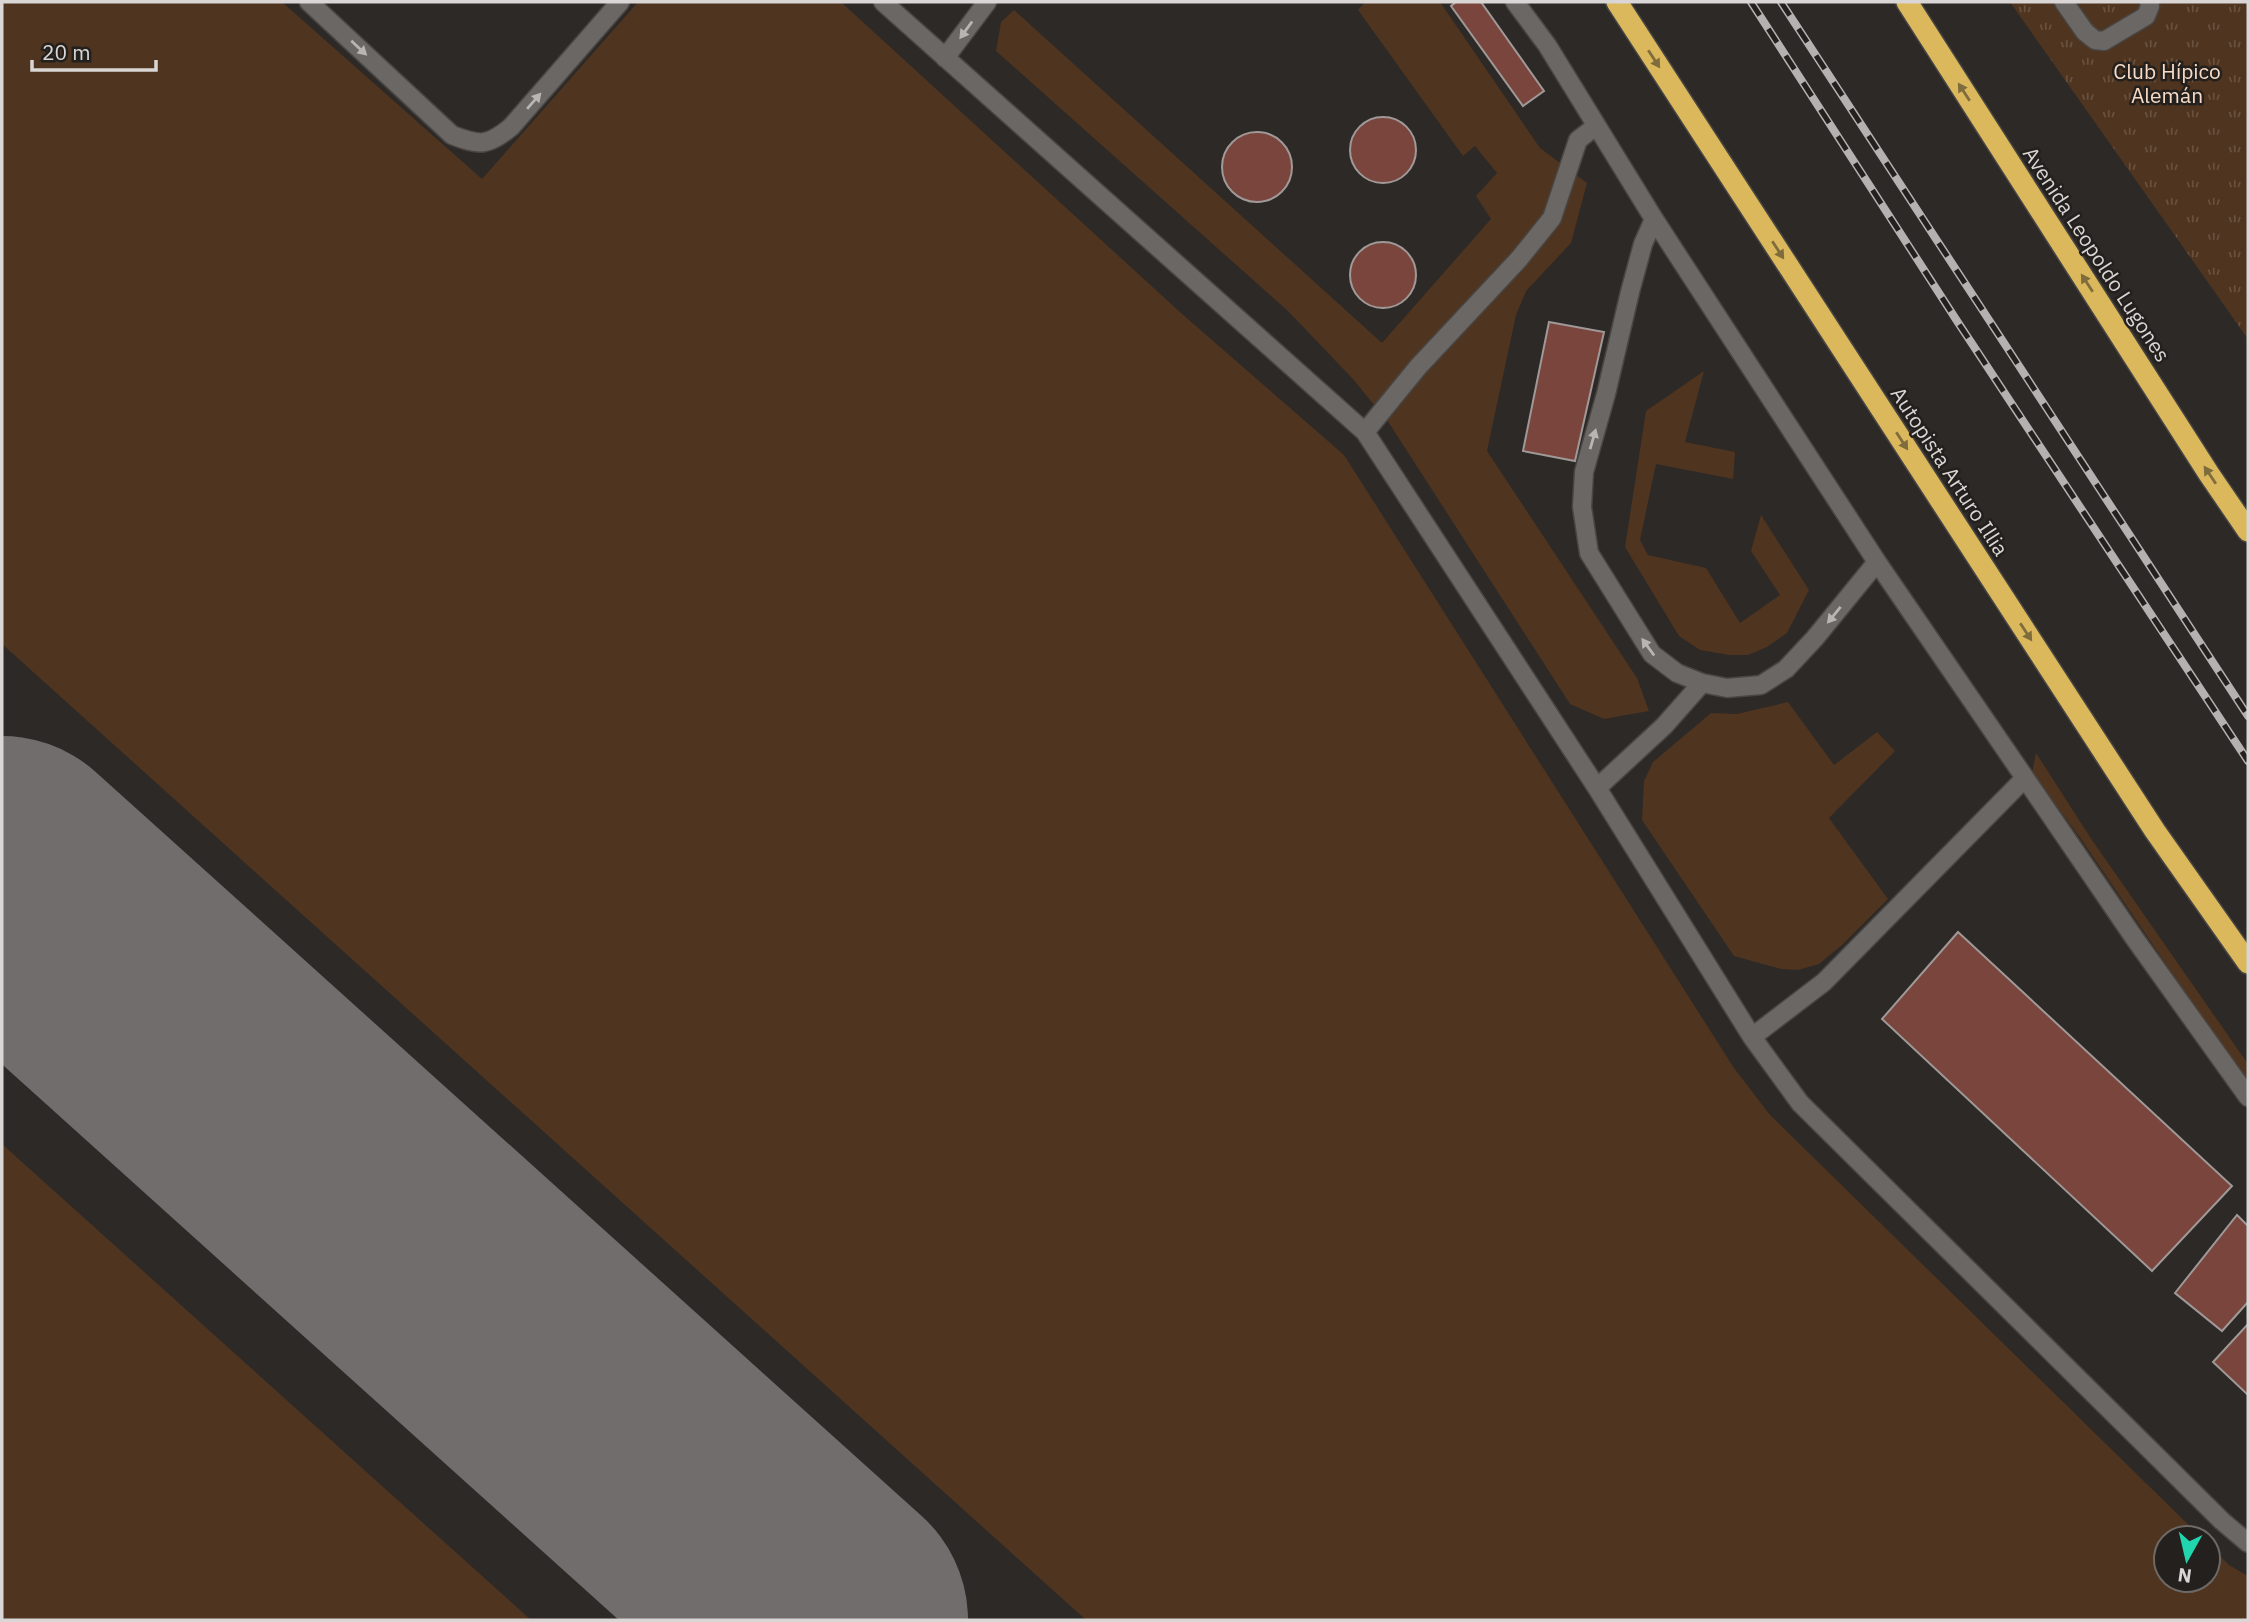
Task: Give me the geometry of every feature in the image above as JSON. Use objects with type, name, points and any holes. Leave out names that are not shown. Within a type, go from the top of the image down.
[{"type":"highway","name":"Autopista Arturo Illia","points":[[1617,2],[2147,819],[2248,963]]},
{"type":"highway","name":"Avenida Leopoldo Lugones","points":[[1910,6],[2201,462],[2248,531]]},
{"type":"lane","points":[[309,2],[452,135],[470,142],[494,141],[511,127],[620,2]]},
{"type":"lane","points":[[883,2],[1365,432],[1597,788],[1752,1037],[1800,1102],[2192,1492],[2248,1543]]},
{"type":"lane","points":[[945,58],[987,2]]},
{"type":"lane","points":[[1515,2],[1547,45],[1654,219],[1877,562],[2135,939],[2248,1097]]},
{"type":"lane","points":[[2064,2],[2085,32],[2095,40],[2104,41],[2146,16],[2149,2]]},
{"type":"lane","points":[[1365,432],[1418,367],[1519,259],[1552,218],[1578,140],[1597,125]]},
{"type":"lane","points":[[1654,219],[1643,244],[1584,472],[1581,507],[1589,553],[1652,654],[1677,673],[1702,683],[1727,688],[1761,685],[1786,669],[1877,562]]},
{"type":"lane","points":[[1597,788],[1664,726],[1702,683]]},
{"type":"lane","points":[[1752,1037],[1824,982],[2025,778]]},
{"type":"green space","points":[[2,2],[282,2],[482,179],[638,2],[841,2],[1181,313],[1344,455],[1734,1068],[1770,1115],[2188,1524],[2152,1524],[2152,1594],[2222,1594],[2222,1558],[2248,1576],[2248,1620],[1086,1620],[2,644]]},
{"type":"green space","points":[[1365,2],[1440,2],[1540,148],[1587,183],[1571,243],[1526,291],[1516,315],[1487,451],[1637,678],[1649,711],[1604,719],[1570,704],[1389,423],[1352,378],[1288,311],[996,51],[1001,22],[1014,10],[1382,343],[1491,219],[1476,196],[1497,173],[1475,146],[1463,156],[1358,10]]},
{"type":"green space","name":"Club Hípico Alemán","points":[[2010,2],[2248,2],[2248,339]]},
{"type":"green space","points":[[1704,371],[1685,442],[1735,452],[1733,479],[1656,464],[1640,540],[1648,555],[1706,568],[1740,623],[1780,595],[1751,551],[1761,515],[1809,590],[1787,633],[1767,647],[1748,655],[1700,650],[1679,636],[1625,547],[1646,411]]},
{"type":"green space","points":[[1788,702],[1834,765],[1877,732],[1895,751],[1829,818],[1888,899],[1819,964],[1798,970],[1781,969],[1734,956],[1642,820],[1644,781],[1653,762],[1711,713],[1737,714]]},
{"type":"green space","points":[[2036,753],[2092,840],[2248,1064],[2248,1085],[2081,839],[2032,773]]},
{"type":"green space","points":[[2,1144],[531,1620],[2,1620]]},
{"type":"building","points":[[1456,2],[1481,2],[1544,91],[1523,106],[1451,6]]},
{"type":"building","points":[[1376,117],[1390,117],[1402,122],[1411,131],[1416,150],[1414,163],[1407,174],[1390,183],[1376,183],[1364,178],[1355,169],[1350,157],[1350,143],[1355,131],[1364,122]]},
{"type":"building","points":[[1257,132],[1276,138],[1286,148],[1292,167],[1286,186],[1276,196],[1257,202],[1238,196],[1228,186],[1222,167],[1228,148],[1238,138]]},
{"type":"building","points":[[1383,242],[1396,245],[1406,252],[1413,262],[1416,275],[1413,288],[1406,298],[1396,305],[1383,308],[1370,305],[1360,298],[1353,288],[1350,275],[1353,262],[1360,252],[1370,245]]},
{"type":"building","points":[[1549,322],[1604,332],[1575,461],[1523,451]]},
{"type":"building","points":[[1958,932],[2232,1186],[2152,1271],[1882,1019]]},
{"type":"building","points":[[2237,1215],[2248,1226],[2248,1302],[2222,1331],[2175,1293]]},
{"type":"building","points":[[2248,1324],[2248,1395],[2213,1362]]},
{"type":"runway","points":[[2,876],[828,1620]]},
{"type":"railway","points":[[1751,2],[1959,324],[2248,761]]},
{"type":"railway","points":[[1781,2],[2248,716]]}]
